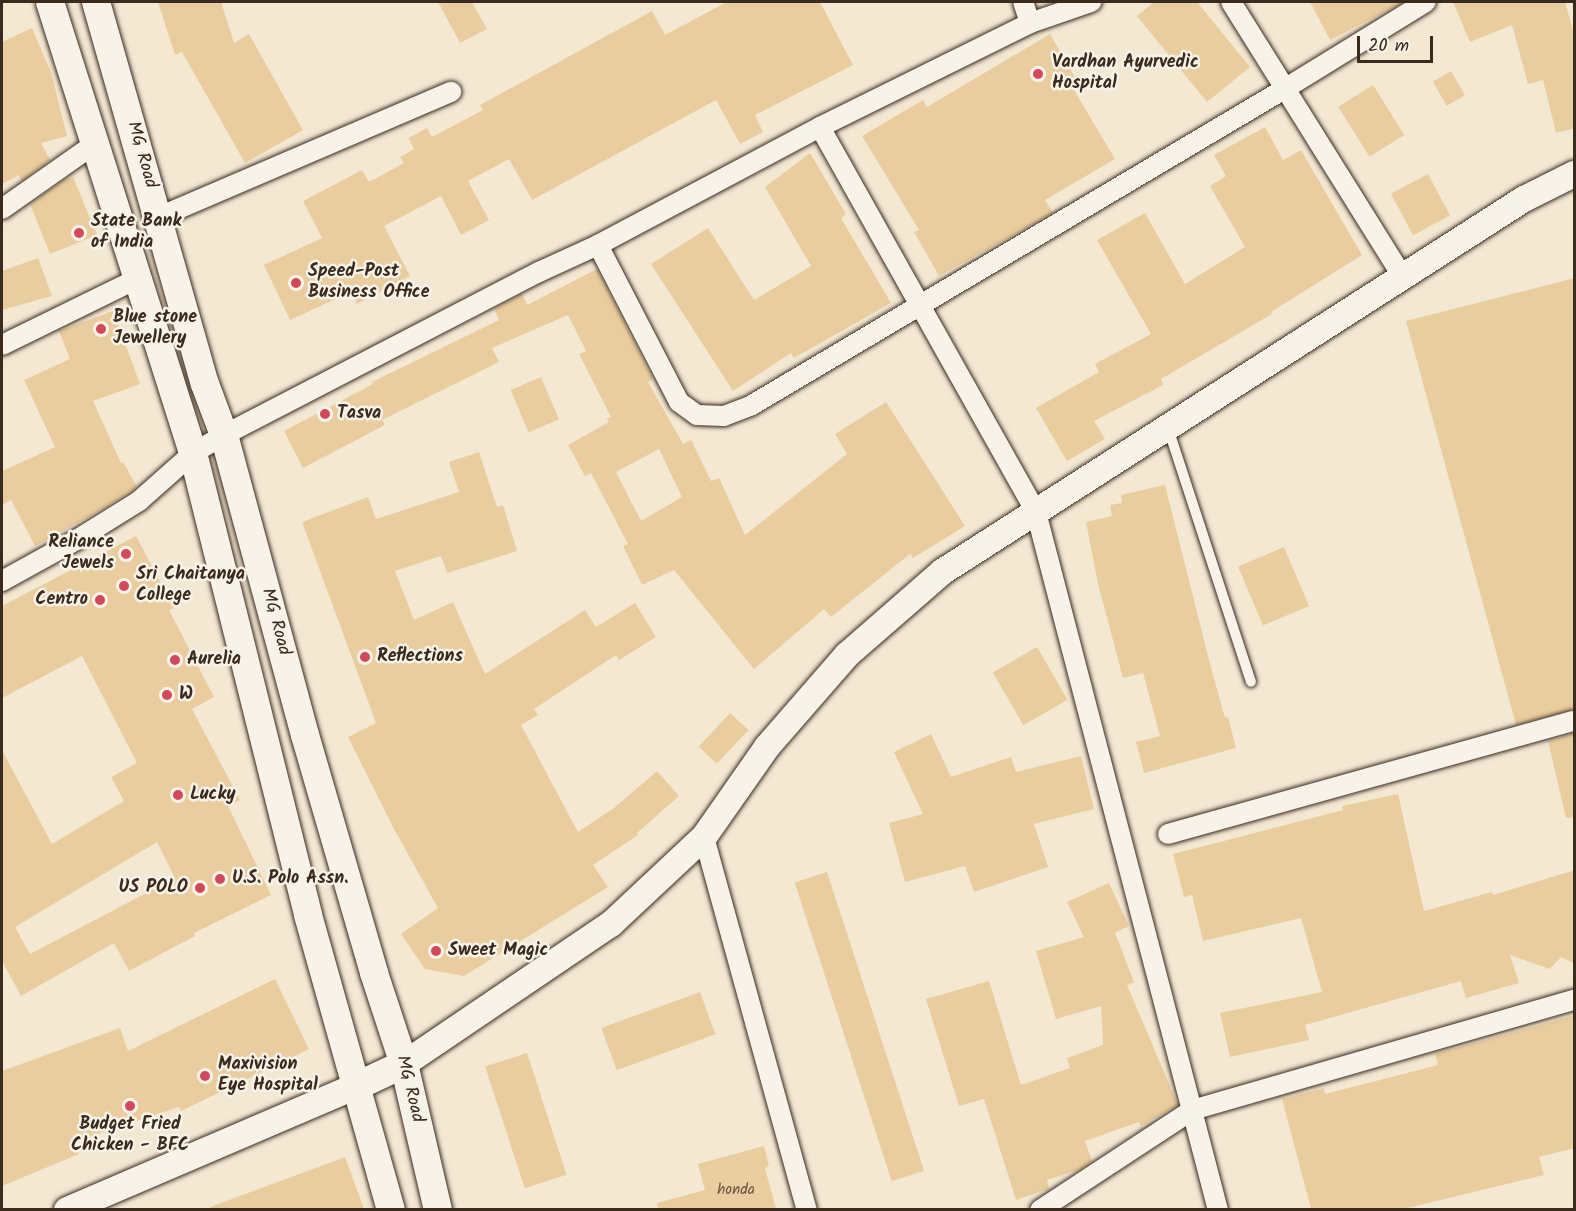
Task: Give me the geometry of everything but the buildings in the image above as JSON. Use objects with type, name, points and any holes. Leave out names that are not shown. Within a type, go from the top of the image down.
[{"type":"main road","points":[[50,2],[193,453],[308,915],[391,1209]]},
{"type":"main road","name":"MG Road","points":[[96,2],[205,384],[224,435],[305,735],[374,973],[404,1064],[438,1209]]},
{"type":"main road","points":[[357,1086],[404,1064]]},
{"type":"street","points":[[1023,2],[1029,23]]},
{"type":"street","points":[[2,581],[78,539],[139,501],[193,453],[224,435],[539,272],[598,245],[820,127],[1029,23],[1091,2]]},
{"type":"street","points":[[1232,2],[1403,277]]},
{"type":"street","points":[[598,245],[679,402],[697,415],[724,416],[752,405],[1286,88],[1426,2]]},
{"type":"street","points":[[159,217],[451,92]]},
{"type":"street","points":[[820,127],[1036,512],[1218,1209]]},
{"type":"street","points":[[2,209],[96,143]]},
{"type":"street","points":[[404,1064],[611,924],[704,837],[767,747],[848,655],[942,572],[1524,199],[1575,174]]},
{"type":"street","points":[[2,345],[137,279]]},
{"type":"street","points":[[1168,834],[1575,721]]},
{"type":"street","points":[[704,837],[807,1209]]},
{"type":"street","points":[[1040,1209],[1192,1110],[1575,1000]]},
{"type":"street","points":[[67,1209],[105,1203],[357,1086]]},
{"type":"lane","points":[[1168,428],[1251,682]]},
{"type":"place","name":"Vardhan Ayurvedic Hospital","points":[[1038,74]]},
{"type":"place","name":"State Bank of India","points":[[79,233]]},
{"type":"place","name":"Speed-Post Business Office","points":[[296,283]]},
{"type":"place","name":"Blue stone Jewellery","points":[[101,329]]},
{"type":"place","name":"Tasva","points":[[325,414]]},
{"type":"place","name":"Reliance Jewels","points":[[126,554]]},
{"type":"place","name":"Sri Chaitanya College","points":[[124,586]]},
{"type":"place","name":"Centro","points":[[100,600]]},
{"type":"place","name":"Reflections","points":[[365,657]]},
{"type":"place","name":"Aurelia","points":[[175,660]]},
{"type":"place","name":"W","points":[[167,695]]},
{"type":"place","name":"Lucky","points":[[178,795]]},
{"type":"place","name":"U.S. Polo Assn.","points":[[220,879]]},
{"type":"place","name":"US POLO","points":[[200,888]]},
{"type":"place","name":"Sweet Magic","points":[[436,951]]},
{"type":"place","name":"Maxivision Eye Hospital","points":[[205,1076]]},
{"type":"place","name":"Budget Fried Chicken - BFC","points":[[130,1106]]}]
